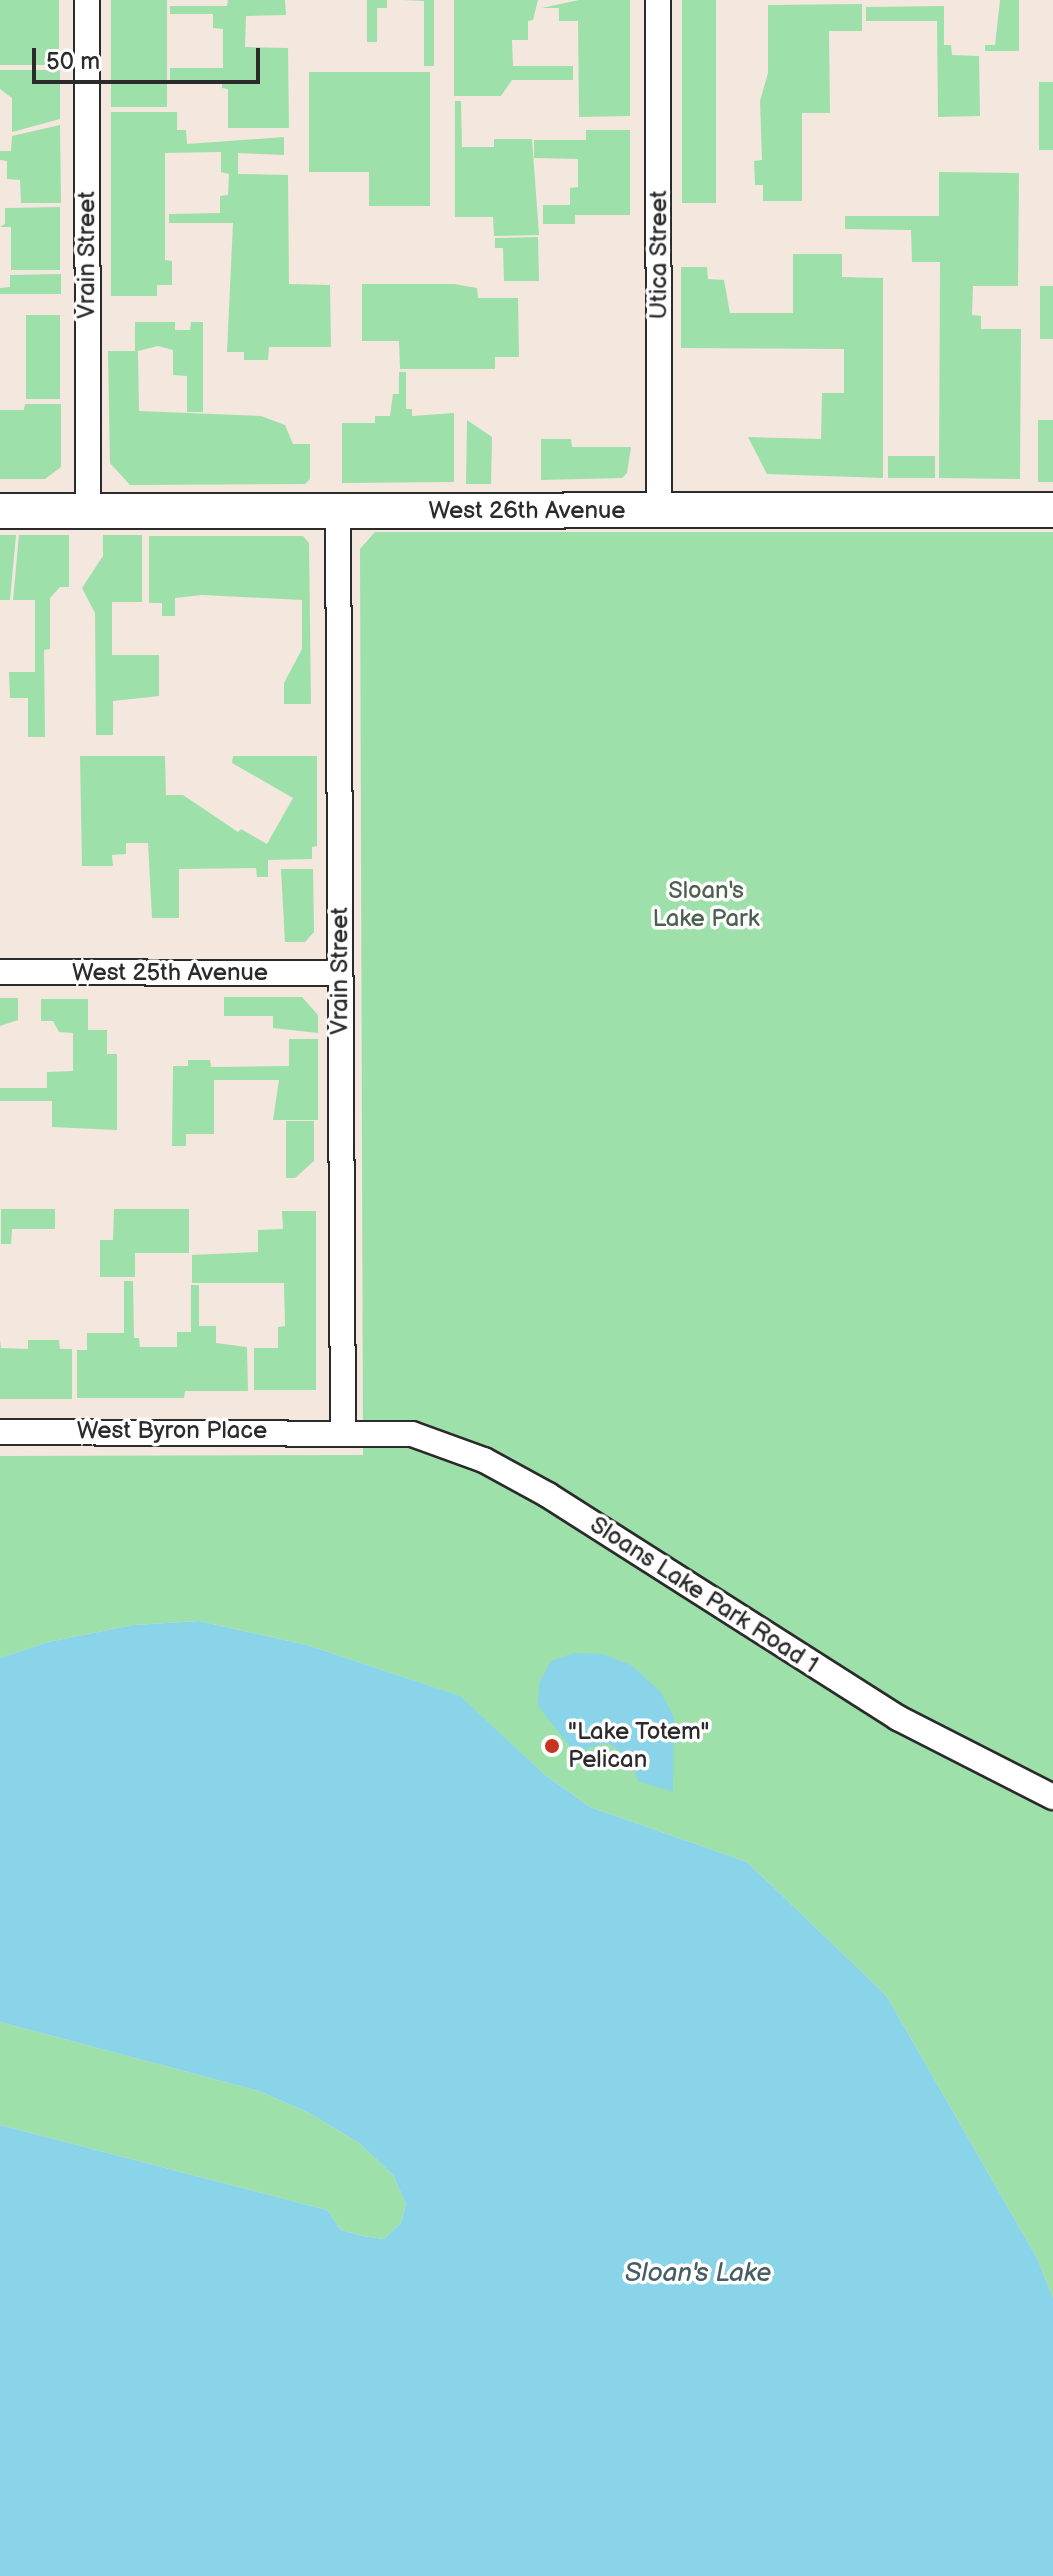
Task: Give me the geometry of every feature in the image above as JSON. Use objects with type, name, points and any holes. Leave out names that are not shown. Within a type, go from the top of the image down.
[{"type":"street","name":"Vrain Street","points":[[87,0],[88,511]]},
{"type":"street","name":"Utica Street","points":[[658,0],[659,511]]},
{"type":"street","name":"West 26th Avenue","points":[[0,511],[1053,510]]},
{"type":"street","name":"Vrain Street","points":[[338,511],[343,1431]]},
{"type":"street","name":"West 25th Avenue","points":[[0,972],[340,973]]},
{"type":"street","name":"West Byron Place","points":[[0,1432],[343,1431]]},
{"type":"street","name":"Sloans Lake Park Road 1","points":[[343,1431],[412,1434],[484,1460],[548,1495],[898,1718],[1053,1797]]},
{"type":"green space","points":[[0,0],[59,0],[59,65],[0,65]]},
{"type":"green space","points":[[111,0],[167,0],[167,107],[111,107]]},
{"type":"green space","points":[[228,0],[285,0],[286,15],[246,16],[245,47],[288,48],[289,128],[228,128],[228,89],[222,88],[222,80],[170,80],[170,68],[223,68],[223,29],[213,28],[213,14],[170,14],[170,6],[227,6]]},
{"type":"green space","points":[[367,0],[387,0],[387,8],[377,8],[377,42],[367,42]]},
{"type":"green space","points":[[402,0],[434,0],[434,66],[424,66],[424,1]]},
{"type":"green space","points":[[454,0],[538,0],[533,20],[528,21],[528,40],[512,40],[513,66],[573,66],[573,80],[512,80],[501,96],[454,96]]},
{"type":"green space","points":[[579,0],[630,0],[630,116],[579,117],[578,21],[559,21],[559,8],[542,8]]},
{"type":"green space","points":[[682,0],[716,0],[716,203],[682,203]]},
{"type":"green space","points":[[1000,0],[1019,0],[1019,51],[985,51],[985,45],[995,45]]},
{"type":"green space","points":[[862,4],[862,31],[829,31],[830,113],[802,113],[802,201],[763,201],[763,185],[755,185],[754,161],[762,160],[760,101],[768,73],[768,5]]},
{"type":"green space","points":[[944,6],[944,45],[951,45],[952,55],[979,56],[980,116],[938,117],[937,21],[866,21],[866,7]]},
{"type":"green space","points":[[0,70],[60,70],[60,119],[12,132],[12,98],[0,89]]},
{"type":"green space","points":[[309,72],[430,72],[430,206],[369,206],[369,172],[309,172]]},
{"type":"green space","points":[[1039,82],[1053,82],[1053,150],[1039,150]]},
{"type":"green space","points":[[455,101],[461,101],[462,147],[494,147],[494,139],[532,139],[539,235],[494,236],[493,217],[455,217]]},
{"type":"green space","points":[[111,112],[177,112],[177,130],[186,130],[187,144],[284,137],[284,155],[238,153],[238,174],[288,175],[289,284],[330,285],[331,347],[269,347],[268,360],[244,360],[244,352],[227,352],[233,223],[169,223],[169,214],[220,213],[220,196],[228,195],[229,174],[221,172],[221,152],[165,153],[165,260],[172,261],[172,285],[157,285],[157,296],[111,296]]},
{"type":"green space","points":[[60,125],[61,203],[21,203],[20,180],[7,179],[7,161],[0,160],[0,151],[11,151],[12,136]]},
{"type":"green space","points":[[586,130],[630,130],[630,215],[575,215],[575,224],[543,224],[543,205],[570,205],[570,188],[578,187],[578,159],[534,158],[534,140],[586,140]]},
{"type":"green space","points":[[939,172],[1019,173],[1018,286],[973,286],[972,315],[981,316],[981,329],[1021,329],[1020,479],[939,478],[940,262],[912,262],[911,230],[845,229],[845,216],[939,216]]},
{"type":"green space","points":[[60,207],[60,270],[11,270],[11,227],[0,227],[5,224],[5,208]]},
{"type":"green space","points":[[538,237],[539,281],[504,281],[503,248],[495,248],[495,238]]},
{"type":"green space","points":[[793,254],[842,254],[842,277],[883,278],[883,478],[767,474],[748,437],[821,439],[822,393],[844,393],[844,349],[681,348],[681,267],[707,267],[708,279],[724,280],[730,313],[793,313]]},
{"type":"green space","points":[[61,274],[61,294],[0,294],[0,288],[10,287],[10,275]]},
{"type":"green space","points":[[362,284],[454,284],[477,288],[478,298],[518,298],[519,357],[495,357],[495,369],[400,369],[399,341],[362,341]]},
{"type":"green space","points":[[1040,286],[1053,286],[1053,339],[1040,339]]},
{"type":"green space","points":[[26,315],[60,315],[60,399],[26,399]]},
{"type":"green space","points":[[135,322],[175,322],[175,330],[190,330],[191,322],[203,322],[203,412],[187,412],[187,376],[173,375],[173,350],[158,346],[138,351],[139,411],[261,416],[285,425],[293,444],[310,444],[310,479],[305,484],[130,485],[110,463],[108,351],[135,351]]},
{"type":"green space","points":[[399,372],[406,372],[406,409],[412,409],[412,416],[454,413],[454,482],[342,483],[342,423],[375,423],[375,416],[390,416],[393,394],[399,394]]},
{"type":"green space","points":[[25,404],[61,404],[61,467],[45,479],[0,479],[0,410],[24,410]]},
{"type":"green space","points":[[467,420],[492,437],[491,484],[466,484]]},
{"type":"green space","points":[[1038,420],[1053,420],[1053,482],[1038,482]]},
{"type":"green space","points":[[541,439],[571,439],[572,447],[631,447],[627,473],[622,478],[541,480]]},
{"type":"green space","points":[[888,456],[935,456],[935,478],[888,478]]},
{"type":"green space","name":"Sloan's Lake Park","points":[[375,532],[1053,532],[1053,2298],[1037,2258],[886,1995],[747,1862],[590,1807],[545,1775],[459,1696],[307,1645],[199,1621],[133,1625],[48,1642],[0,1658],[0,1456],[363,1455],[360,549]]},
{"type":"green space","points":[[0,535],[16,535],[10,600],[0,600]]},
{"type":"green space","points":[[19,535],[69,535],[69,587],[60,587],[50,598],[50,649],[44,650],[45,737],[28,737],[28,698],[10,698],[9,672],[35,672],[35,600],[13,600]]},
{"type":"green space","points":[[103,535],[142,535],[142,602],[112,602],[112,655],[159,655],[159,696],[113,701],[113,735],[96,735],[95,613],[82,588],[103,556]]},
{"type":"green space","points":[[149,536],[303,536],[309,543],[311,704],[284,704],[284,683],[302,649],[302,600],[202,595],[175,598],[175,616],[162,616],[162,603],[149,603]]},
{"type":"green space","points":[[80,756],[165,756],[166,795],[183,795],[238,832],[241,829],[267,844],[293,798],[232,763],[233,756],[317,756],[317,846],[312,847],[312,859],[268,860],[268,877],[257,877],[256,868],[179,869],[179,918],[152,918],[148,843],[126,843],[126,854],[112,855],[113,866],[82,866]]},
{"type":"green space","points":[[281,869],[313,869],[314,932],[305,942],[285,942]]},
{"type":"green space","points":[[224,997],[302,997],[318,1015],[318,1033],[273,1028],[273,1016],[224,1016]]},
{"type":"green space","points":[[0,998],[18,998],[18,1020],[0,1026]]},
{"type":"green space","points":[[41,999],[88,999],[88,1030],[107,1030],[107,1054],[117,1054],[117,1130],[52,1127],[52,1101],[0,1101],[0,1088],[47,1088],[47,1072],[73,1071],[73,1033],[59,1032],[53,1021],[41,1021]]},
{"type":"green space","points":[[289,1039],[318,1039],[318,1120],[273,1120],[279,1080],[214,1080],[214,1134],[186,1134],[186,1146],[172,1146],[173,1066],[188,1066],[188,1060],[210,1060],[211,1067],[289,1066]]},
{"type":"green space","points":[[286,1121],[314,1121],[314,1161],[295,1178],[286,1178]]},
{"type":"green space","points":[[1,1209],[55,1209],[55,1229],[12,1229],[11,1244],[1,1244]]},
{"type":"green space","points":[[114,1209],[189,1209],[189,1253],[135,1253],[135,1277],[100,1277],[100,1240],[113,1240]]},
{"type":"green space","points":[[282,1211],[316,1211],[316,1390],[254,1390],[254,1348],[278,1348],[278,1327],[285,1326],[284,1283],[192,1283],[192,1255],[258,1252],[258,1230],[283,1229]]},
{"type":"green space","points":[[124,1281],[133,1281],[134,1338],[139,1338],[140,1347],[177,1347],[177,1332],[191,1332],[191,1285],[199,1285],[199,1326],[216,1326],[216,1343],[247,1347],[248,1391],[185,1391],[184,1398],[77,1398],[77,1350],[87,1350],[87,1333],[124,1333]]},
{"type":"green space","points":[[0,1340],[1,1348],[28,1349],[28,1340],[59,1340],[60,1349],[72,1349],[72,1399],[0,1399]]},
{"type":"green space","points":[[0,2022],[259,2091],[309,2113],[359,2143],[393,2175],[406,2204],[401,2223],[384,2239],[363,2236],[341,2230],[327,2210],[0,2125]]},
{"type":"water","name":"Sloan's Lake","points":[[199,1621],[307,1645],[460,1696],[545,1775],[590,1807],[747,1862],[886,1995],[1037,2258],[1053,2298],[1053,2576],[0,2576],[0,2125],[327,2210],[341,2230],[363,2236],[384,2239],[401,2223],[406,2204],[393,2175],[359,2143],[309,2113],[259,2091],[0,2022],[0,1658],[48,1642],[133,1625]]},
{"type":"water","points":[[574,1653],[602,1654],[631,1665],[660,1691],[674,1717],[673,1792],[638,1781],[630,1758],[608,1743],[587,1748],[584,1766],[575,1761],[573,1750],[538,1706],[539,1683],[551,1661]]},
{"type":"place","name":"\"Lake Totem\" Pelican","points":[[552,1746]]}]
